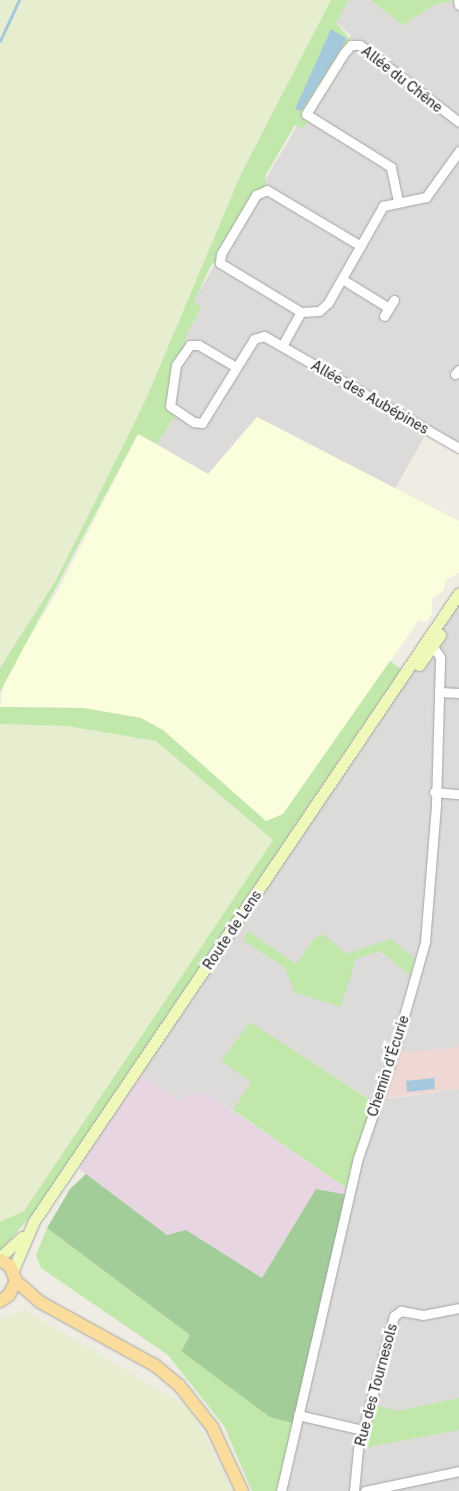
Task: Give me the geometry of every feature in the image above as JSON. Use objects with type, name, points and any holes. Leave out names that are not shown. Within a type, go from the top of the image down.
[{"type":"main road","name":"Route de Lens","points":[[14,1276],[27,1232],[431,642],[459,593]]},
{"type":"main road","points":[[431,642],[459,606]]},
{"type":"main road","points":[[27,1232],[0,1258],[14,1276],[40,1302],[156,1366],[178,1385],[212,1427],[242,1491]]},
{"type":"main road","points":[[0,1301],[9,1295],[14,1276]]},
{"type":"street","points":[[458,0],[459,5]]},
{"type":"street","name":"Allée du Chêne","points":[[398,201],[391,167],[306,114],[344,53],[351,45],[360,45],[459,122]]},
{"type":"street","points":[[361,246],[267,190],[256,195],[221,254],[220,263],[301,312],[323,309],[342,279],[361,246],[383,206],[430,194],[459,150]]},
{"type":"street","points":[[342,279],[392,304],[384,316]]},
{"type":"street","points":[[282,346],[301,312]]},
{"type":"street","name":"Allée des Aubépines","points":[[236,368],[256,336],[282,346],[459,448]]},
{"type":"street","points":[[190,345],[199,345],[236,368],[202,423],[194,422],[170,406],[176,365],[190,345]]},
{"type":"street","name":"Chemin d'Écurie","points":[[281,1491],[348,1195],[425,942],[440,652],[431,642]]},
{"type":"street","points":[[439,692],[459,692]]},
{"type":"street","points":[[434,792],[459,794]]},
{"type":"street","name":"Rue des Tournesols","points":[[359,1490],[362,1430],[394,1316],[401,1311],[423,1316],[459,1308]]},
{"type":"street","points":[[298,1415],[362,1430]]},
{"type":"street","points":[[359,1490],[459,1471]]},
{"type":"shaded area","points":[[0,0],[331,0],[241,174],[146,399],[97,498],[56,580],[0,668]]},
{"type":"shaded area","points":[[349,0],[370,0],[403,25],[434,5],[459,0],[459,448],[428,430],[395,489],[257,417],[209,475],[157,444],[177,413],[170,401],[187,334],[202,307],[193,302],[351,35],[336,23]]},
{"type":"shaded area","points":[[257,417],[459,521],[459,573],[447,579],[443,591],[432,598],[432,614],[426,622],[419,620],[283,814],[266,821],[188,752],[141,718],[83,708],[0,707],[5,677],[59,589],[138,434],[208,474]]},
{"type":"shaded area","points":[[459,599],[459,1042],[458,1048],[386,1099],[459,1089],[459,1491],[281,1491],[376,1104],[250,1022],[252,1082],[233,1110],[207,1093],[180,1102],[138,1073]]},
{"type":"shaded area","points":[[0,724],[67,726],[156,741],[273,840],[24,1211],[0,1222]]},
{"type":"shaded area","points":[[459,1042],[459,1089],[378,1099],[394,1052],[457,1048]]},
{"type":"shaded area","points":[[138,1073],[180,1102],[187,1095],[207,1093],[349,1190],[348,1195],[316,1190],[262,1278],[186,1230],[167,1235],[79,1169],[105,1118]]},
{"type":"shaded area","points":[[24,1310],[189,1408],[233,1491],[0,1491],[0,1320]]},
{"type":"green space","points":[[331,0],[349,0],[336,23],[354,44],[308,109],[310,120],[303,128],[295,125],[265,176],[267,190],[260,192],[220,259],[211,265],[194,302],[202,307],[187,334],[170,401],[177,413],[157,444],[138,434],[0,692],[0,668],[56,580],[97,498],[146,399],[241,174]]},
{"type":"green space","points":[[370,0],[458,0],[434,5],[403,25]]},
{"type":"green space","points":[[390,661],[401,669],[31,1216],[0,1251],[0,1222],[24,1211],[273,840],[156,741],[67,726],[0,724],[0,707],[83,708],[141,718],[163,730],[266,821],[283,814]]},
{"type":"green space","points":[[248,931],[296,964],[314,939],[323,934],[347,954],[391,939],[414,958],[411,976],[380,951],[356,959],[341,1007],[295,993],[285,968],[243,940]]},
{"type":"green space","points":[[250,1022],[376,1104],[349,1190],[233,1110],[251,1082],[221,1061]]},
{"type":"green space","points":[[86,1174],[167,1235],[186,1230],[262,1278],[316,1189],[348,1195],[296,1424],[270,1417],[181,1351],[190,1335],[47,1228],[70,1189]]},
{"type":"green space","points":[[47,1228],[190,1335],[181,1350],[296,1424],[281,1491],[252,1491],[224,1426],[168,1355],[41,1268],[36,1255]]},
{"type":"green space","points":[[459,1398],[459,1430],[358,1449],[370,1403],[397,1411]]},
{"type":"water","points":[[331,29],[347,39],[301,111],[295,109]]},
{"type":"water","points":[[434,1078],[435,1089],[407,1092],[406,1081]]},
{"type":"waterway","points":[[0,41],[19,0]]}]
